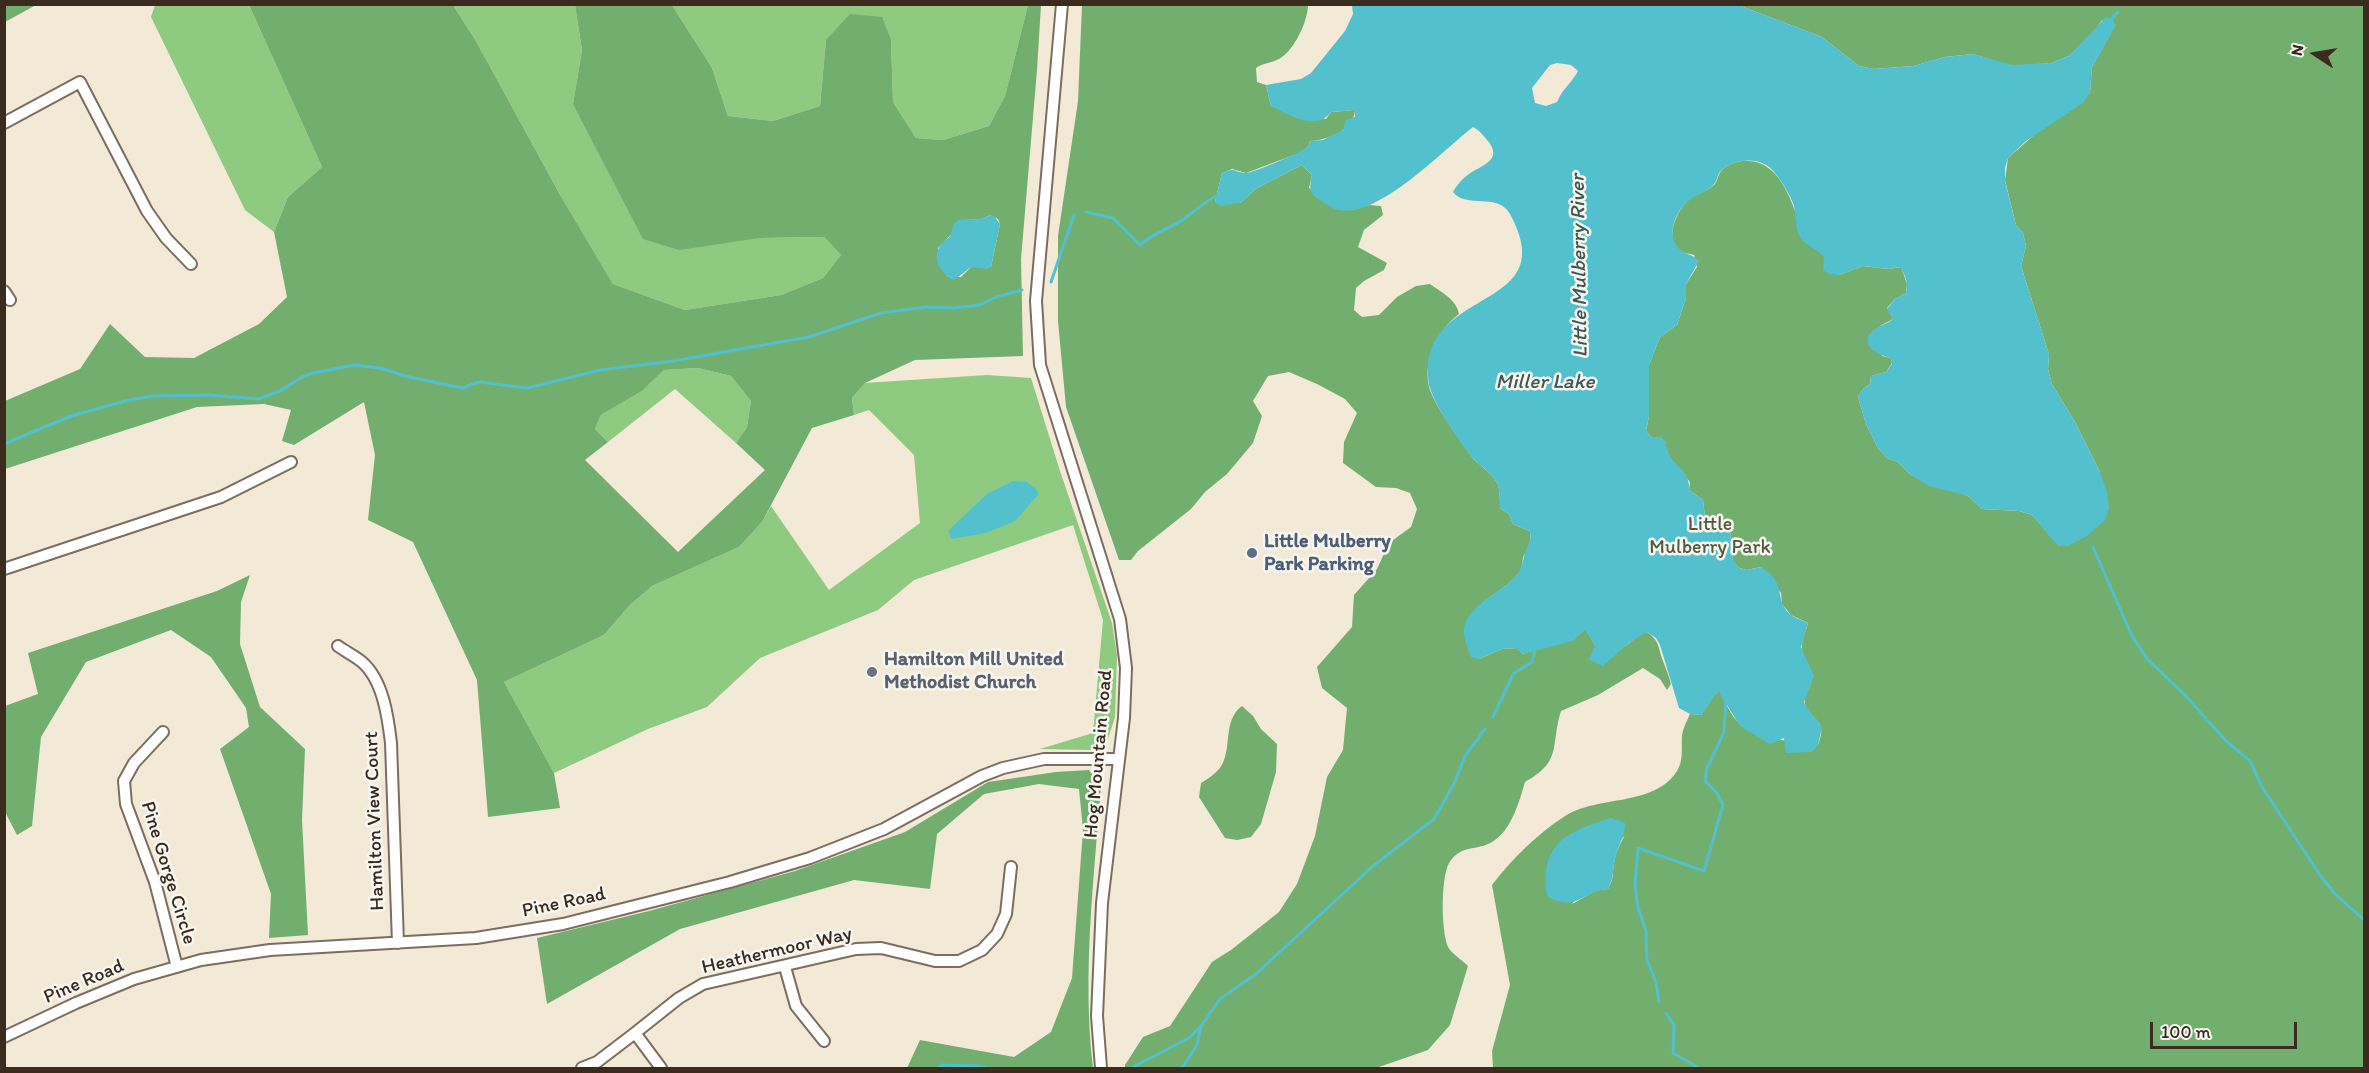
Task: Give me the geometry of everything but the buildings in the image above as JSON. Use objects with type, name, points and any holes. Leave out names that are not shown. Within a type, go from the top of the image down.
[{"type":"street","name":"Hog Mountain Road","points":[[1062,4],[1036,301],[1040,364],[1119,618],[1126,668],[1119,759],[1102,903],[1097,1016],[1101,1068]]},
{"type":"street","points":[[4,123],[80,82],[147,211],[166,238],[191,264]]},
{"type":"street","points":[[4,569],[220,497],[291,462]]},
{"type":"street","name":"Hamilton View Court","points":[[338,646],[364,664],[370,672],[376,681],[388,717],[391,743],[398,943]]},
{"type":"street","name":"Pine Gorge Circle","points":[[164,732],[134,763],[124,781],[126,804],[155,882],[177,967]]},
{"type":"street","name":"Pine Road","points":[[4,1037],[134,979],[201,960],[270,950],[476,938],[564,924],[730,882],[810,858],[884,829],[982,776],[1003,768],[1044,759],[1119,759]]},
{"type":"street","name":"Heathermoor Way","points":[[582,1068],[597,1062],[679,998],[703,984],[856,949],[881,948],[935,961],[960,961],[982,950],[997,934],[1006,914],[1011,867]]},
{"type":"street","points":[[785,967],[796,1006],[824,1041]]},
{"type":"street","points":[[635,1034],[661,1068]]},
{"type":"green space","points":[[5,4],[36,4],[36,5],[5,22]]},
{"type":"green space","points":[[155,5],[249,5],[322,167],[288,197],[274,232],[245,210],[151,17]]},
{"type":"green space","points":[[249,5],[453,5],[476,41],[559,193],[613,284],[685,310],[781,295],[823,278],[841,255],[824,237],[759,238],[679,250],[643,239],[573,104],[582,50],[575,5],[672,5],[712,68],[728,116],[773,121],[820,106],[826,40],[850,14],[882,17],[891,40],[893,102],[916,138],[943,140],[989,126],[1005,96],[1028,5],[1041,5],[1021,259],[1023,356],[915,360],[865,383],[852,398],[854,415],[812,428],[762,522],[739,547],[652,586],[630,605],[604,635],[504,682],[554,773],[560,808],[488,817],[477,680],[413,542],[368,520],[375,455],[364,402],[294,445],[282,441],[291,410],[264,404],[197,407],[5,469],[5,401],[80,369],[110,324],[145,357],[194,358],[259,324],[287,297],[274,232],[288,197],[322,167]],"holes":[[[990,215],[998,219],[1000,224],[991,267],[971,267],[961,277],[948,277],[938,263],[938,248],[966,219],[980,220]],[[698,368],[731,376],[751,401],[747,427],[736,443],[765,470],[678,552],[585,460],[608,442],[595,429],[601,415],[642,391],[664,370]]]},
{"type":"green space","points":[[453,5],[575,5],[582,50],[573,104],[759,238],[824,237],[841,255],[823,278],[781,295],[685,310],[613,284],[559,193],[476,41]]},
{"type":"green space","points":[[672,5],[1028,5],[1005,96],[989,126],[943,140],[916,138],[893,102],[891,41],[826,40],[820,106],[773,121],[728,116],[712,68]]},
{"type":"green space","points":[[1082,5],[1308,5],[1306,19],[1295,43],[1279,59],[1256,68],[1257,82],[1266,85],[1271,106],[1326,119],[1331,112],[1355,110],[1354,117],[1339,133],[1310,141],[1308,147],[1299,153],[1246,173],[1232,169],[1222,173],[1215,202],[1240,203],[1257,188],[1302,165],[1312,175],[1309,188],[1353,210],[1369,205],[1381,206],[1383,215],[1364,230],[1358,247],[1387,263],[1384,270],[1356,288],[1354,310],[1362,317],[1379,315],[1397,297],[1416,286],[1430,284],[1448,297],[1458,309],[1459,314],[1445,328],[1430,356],[1429,387],[1442,413],[1462,443],[1473,458],[1496,481],[1500,508],[1509,514],[1513,524],[1530,531],[1530,542],[1520,571],[1480,605],[1479,659],[1502,649],[1517,648],[1523,654],[1585,629],[1595,645],[1618,652],[1639,635],[1647,632],[1656,642],[1671,684],[1667,690],[1660,679],[1643,668],[1598,695],[1561,711],[1550,760],[1545,767],[1525,782],[1514,815],[1505,830],[1492,842],[1456,855],[1447,867],[1443,889],[1446,939],[1449,949],[1468,966],[1450,1025],[1428,1050],[1376,1068],[1125,1068],[1143,1037],[1170,1026],[1212,962],[1279,912],[1297,884],[1315,836],[1327,777],[1343,750],[1347,708],[1322,688],[1317,667],[1352,627],[1354,595],[1377,569],[1389,543],[1411,527],[1417,509],[1410,493],[1396,488],[1376,487],[1343,463],[1344,442],[1357,413],[1345,399],[1289,372],[1268,376],[1253,401],[1262,416],[1253,443],[1227,474],[1205,492],[1191,509],[1138,551],[1131,560],[1119,560],[1066,407],[1058,321],[1058,236],[1078,101]]},
{"type":"green space","points":[[1738,5],[2364,5],[2364,1068],[1493,1068],[1492,1051],[1510,985],[1492,885],[1517,856],[1565,816],[1593,805],[1640,796],[1667,782],[1679,767],[1683,732],[1690,714],[1701,715],[1719,691],[1736,720],[1755,733],[1776,739],[1818,745],[1821,736],[1820,724],[1807,710],[1805,704],[1811,682],[1810,671],[1802,651],[1808,623],[1791,615],[1782,604],[1781,593],[1761,567],[1747,570],[1739,568],[1733,561],[1730,530],[1705,517],[1703,500],[1689,490],[1690,482],[1671,460],[1661,437],[1651,437],[1646,431],[1649,416],[1649,365],[1660,337],[1677,325],[1686,298],[1686,284],[1697,267],[1694,255],[1681,251],[1673,239],[1674,224],[1690,199],[1714,185],[1721,171],[1729,166],[1745,161],[1761,164],[1772,170],[1787,192],[1807,244],[1818,249],[1839,275],[1863,266],[1888,269],[1901,267],[1907,284],[1906,293],[1895,299],[1887,308],[1893,319],[1880,326],[1882,356],[1891,358],[1892,363],[1886,372],[1871,376],[1870,384],[1858,397],[1866,424],[1878,448],[1887,458],[1898,462],[1911,475],[1968,496],[1982,509],[2019,511],[2032,515],[2059,546],[2100,472],[2075,422],[2052,384],[2048,369],[2049,354],[2021,266],[2026,246],[2023,233],[2016,225],[2005,180],[2008,158],[2042,128],[2082,103],[2090,92],[2092,67],[2111,33],[2102,20],[2094,32],[2069,56],[2051,63],[2012,66],[1973,54],[1945,57],[1914,66],[1874,69],[1859,66],[1822,37]],"holes":[[[1625,835],[1615,856],[1612,880],[1608,889],[1597,890],[1572,904]]]},
{"type":"green space","points":[[698,368],[731,376],[751,401],[747,427],[736,443],[675,389],[608,442],[595,429],[601,415],[642,391],[664,370]]},
{"type":"green space","points":[[987,375],[1031,378],[1112,623],[1117,655],[1115,717],[1106,745],[1090,750],[1040,749],[1093,733],[1103,620],[1073,525],[914,580],[878,610],[760,658],[707,707],[648,729],[554,773],[504,682],[604,635],[630,605],[652,586],[739,547],[762,522],[771,506],[829,590],[920,523],[914,455],[869,410],[854,415],[852,398],[865,383]]},
{"type":"green space","points":[[250,575],[241,602],[240,644],[260,707],[305,749],[302,820],[308,935],[269,938],[271,894],[220,749],[249,727],[246,708],[211,657],[171,630],[86,662],[41,737],[32,826],[17,835],[5,812],[5,706],[38,694],[28,653],[217,591]]},
{"type":"green space","points":[[1242,706],[1277,744],[1276,772],[1261,824],[1251,837],[1237,840],[1225,838],[1199,797],[1201,783],[1216,772],[1224,761],[1232,719]]},
{"type":"green space","points":[[1089,770],[1101,786],[1089,962],[1093,1068],[907,1068],[920,1040],[1014,1057],[1051,1032],[1072,978],[1083,830],[1079,789],[1039,784],[984,794],[937,834],[930,889],[854,880],[680,929],[547,1004],[537,938],[649,911],[795,871],[905,832],[988,782],[1056,772]]},
{"type":"water","name":"Miller Lake","points":[[1352,5],[1738,5],[1822,37],[1859,66],[1874,69],[1914,66],[1945,57],[1973,54],[2012,65],[2051,63],[2069,56],[2106,17],[2111,18],[2116,25],[2092,67],[2090,92],[2083,103],[2026,141],[2008,158],[2005,168],[2005,181],[2016,225],[2023,233],[2026,246],[2021,266],[2049,354],[2048,369],[2052,384],[2075,422],[2100,472],[2107,492],[2109,508],[2105,520],[2087,536],[2068,546],[2058,546],[2032,515],[2019,511],[1982,509],[1968,496],[1929,486],[1911,475],[1898,462],[1887,458],[1878,448],[1866,424],[1858,397],[1870,384],[1871,376],[1886,372],[1892,364],[1891,358],[1869,346],[1868,337],[1873,330],[1893,319],[1887,309],[1895,299],[1906,293],[1907,283],[1904,273],[1900,267],[1888,269],[1863,266],[1839,275],[1829,274],[1823,270],[1824,257],[1805,243],[1798,234],[1794,206],[1770,168],[1754,161],[1736,162],[1720,172],[1716,181],[1706,191],[1686,203],[1676,218],[1673,237],[1677,247],[1699,261],[1686,284],[1686,298],[1677,325],[1660,337],[1649,365],[1649,416],[1646,431],[1651,437],[1661,437],[1666,442],[1670,456],[1689,482],[1689,490],[1703,500],[1705,517],[1730,530],[1733,560],[1739,568],[1747,570],[1761,567],[1769,573],[1778,585],[1785,608],[1792,615],[1808,623],[1801,647],[1814,676],[1804,702],[1822,727],[1818,745],[1812,752],[1786,753],[1784,738],[1770,744],[1740,726],[1719,692],[1701,715],[1690,714],[1679,708],[1660,645],[1656,638],[1647,632],[1630,642],[1603,666],[1589,660],[1595,645],[1585,630],[1573,641],[1523,654],[1516,648],[1502,649],[1479,659],[1471,657],[1464,635],[1465,624],[1478,606],[1506,585],[1520,570],[1530,543],[1530,531],[1513,524],[1509,514],[1500,508],[1496,481],[1468,452],[1455,434],[1433,396],[1429,386],[1428,370],[1434,343],[1449,324],[1507,283],[1519,267],[1521,245],[1510,214],[1505,207],[1490,202],[1466,200],[1453,192],[1467,176],[1489,162],[1493,153],[1492,147],[1473,127],[1428,166],[1390,194],[1372,204],[1354,210],[1338,210],[1315,196],[1310,188],[1312,175],[1302,165],[1257,188],[1240,203],[1220,206],[1215,202],[1222,173],[1232,170],[1250,172],[1296,154],[1308,147],[1310,141],[1323,140],[1343,130],[1346,120],[1355,117],[1355,110],[1331,112],[1318,121],[1302,120],[1271,106],[1266,85],[1301,79],[1311,73],[1345,31],[1353,14]],"holes":[[[1557,63],[1571,65],[1578,71],[1557,102],[1546,106],[1535,103],[1532,88],[1550,65]]]},
{"type":"water","points":[[990,215],[994,216],[1000,224],[991,267],[986,269],[971,267],[954,280],[950,278],[937,261],[941,245],[950,236],[957,221],[980,219]]},
{"type":"water","points":[[1013,481],[1027,482],[1037,490],[1038,495],[1015,521],[986,533],[952,539],[948,531],[987,494]]},
{"type":"water","points":[[1611,818],[1625,823],[1608,889],[1565,903],[1547,896],[1547,864],[1559,842],[1581,828]]},
{"type":"waterway","points":[[2109,22],[2118,12]]},
{"type":"waterway","points":[[1086,212],[1113,218],[1140,245],[1181,221],[1220,194]]},
{"type":"waterway","points":[[1051,282],[1074,215]]},
{"type":"waterway","points":[[4,444],[71,416],[129,400],[153,396],[208,395],[259,399],[280,391],[313,373],[354,365],[380,368],[405,376],[462,388],[479,382],[527,388],[600,370],[673,361],[809,337],[881,313],[926,307],[954,308],[980,305],[996,297],[1022,290]]},
{"type":"waterway","points":[[2093,547],[2132,636],[2148,660],[2184,694],[2226,741],[2250,761],[2262,787],[2320,875],[2335,894],[2364,920]]},
{"type":"waterway","points":[[1493,717],[1513,674],[1532,662],[1535,651]]},
{"type":"waterway","name":"Little Mulberry River","points":[[1659,1002],[1656,982],[1647,960],[1646,931],[1638,908],[1635,885],[1638,848],[1704,871],[1723,805],[1717,793],[1705,781],[1707,768],[1724,732],[1726,698]]},
{"type":"waterway","points":[[1133,1067],[1189,1038],[1201,1026],[1220,999],[1256,974],[1373,866],[1434,819],[1455,782],[1465,756],[1485,729]]},
{"type":"waterway","name":"Little Mulberry River","points":[[1666,1013],[1674,1025],[1673,1053],[1699,1068]]},
{"type":"waterway","points":[[1182,1068],[1197,1045],[1201,1027]]},
{"type":"waterway","points":[[938,1068],[942,1065],[986,1068]]},
{"type":"place","name":"Little Mulberry Park Parking","points":[[1252,553]]},
{"type":"place","name":"Hamilton Mill United Methodist Church","points":[[872,672]]},
{"type":"park label","name":"Little Mulberry Park","points":[[1710,536]]}]
